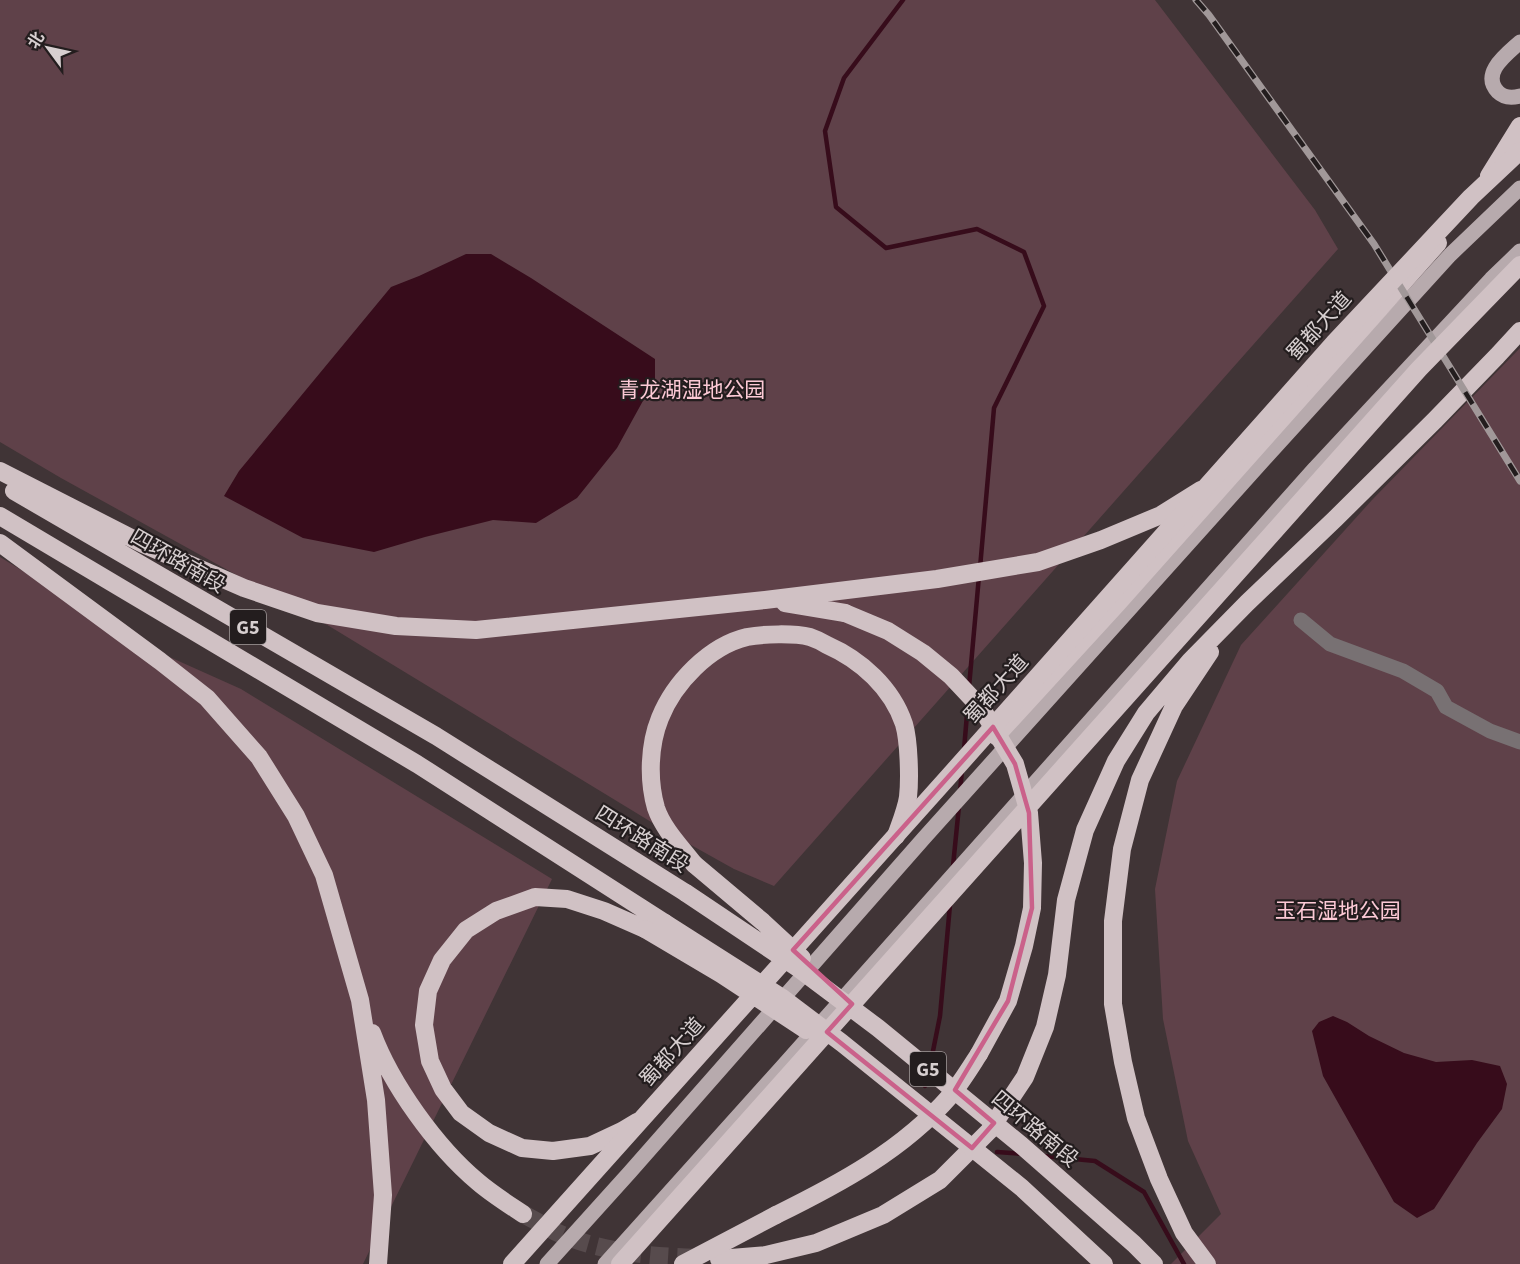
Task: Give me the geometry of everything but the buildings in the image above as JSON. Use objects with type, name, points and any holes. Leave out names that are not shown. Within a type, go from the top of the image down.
[{"type":"highway","points":[[519,1264],[1117,604],[1456,223],[1520,126]]},
{"type":"highway","name":"蜀都大道","points":[[512,1264],[1334,343],[1471,197],[1520,151]]},
{"type":"highway","points":[[620,1264],[1419,369],[1520,265]]},
{"type":"highway","points":[[719,1258],[766,1255],[816,1243],[883,1215],[940,1180],[989,1131],[1025,1077],[1045,1026],[1057,975],[1066,900],[1085,830],[1116,761],[1146,713],[1190,662],[1247,603],[1402,453],[1520,331]]},
{"type":"highway","points":[[0,471],[63,512],[244,588],[317,613],[396,626],[476,630],[765,600],[937,579],[1038,562],[1101,540],[1161,514],[1240,465]]},
{"type":"highway","name":"G5","points":[[0,482],[63,512]]},
{"type":"highway","name":"四环路南段","points":[[63,512],[436,736],[686,894],[798,968],[878,1028],[1021,1144],[1154,1264]]},
{"type":"highway","name":"G5","points":[[0,516],[417,764],[781,998],[842,1043],[1022,1188],[1104,1264]]},
{"type":"highway","points":[[0,543],[207,698],[259,757],[296,816],[324,875],[360,1000],[379,1050],[399,1087],[434,1136],[477,1182],[523,1214]]},
{"type":"highway","points":[[683,1264],[866,1167],[917,1130],[951,1095],[980,1054],[1008,1001],[1032,908],[1033,862],[1029,813],[1015,764],[982,709],[951,676],[923,653],[888,631],[845,614],[765,600]]},
{"type":"highway","points":[[1207,1264],[1179,1222],[1159,1179],[1136,1118],[1113,1004],[1113,921],[1122,849],[1140,780],[1174,706],[1247,603]]},
{"type":"highway","points":[[878,1028],[763,922],[694,864],[669,833],[657,809],[652,782],[651,753],[659,719],[673,694],[694,668],[718,650],[746,637],[776,634],[811,637],[837,649],[868,670],[891,698],[904,725],[908,759],[908,798],[891,851]]},
{"type":"highway","points":[[662,1106],[622,1131],[590,1146],[553,1151],[522,1148],[489,1133],[461,1113],[443,1089],[430,1061],[424,1025],[428,991],[442,960],[466,930],[496,911],[535,897],[567,899],[604,910],[645,929],[721,974],[915,1101]]},
{"type":"highway","points":[[360,1000],[376,1100],[383,1195],[378,1264]]},
{"type":"main road","points":[[1520,42],[1498,63],[1492,73],[1492,83],[1503,96],[1512,98],[1520,96]]},
{"type":"main road","points":[[547,1264],[924,838],[1251,474],[1450,255],[1520,188]]},
{"type":"main road","points":[[605,1264],[1315,468],[1491,279],[1520,251]]},
{"type":"street","points":[[1300,620],[1330,644],[1403,671],[1437,691],[1446,707],[1490,731],[1520,742]]},
{"type":"highlighted area","points":[[993,727],[1015,764],[1029,813],[1032,908],[1008,1001],[955,1090],[994,1123],[972,1148],[827,1032],[852,1004],[793,950]]},
{"type":"green space","name":"青龙湖湿地公园","points":[[0,0],[1155,0],[1315,210],[1338,249],[774,886],[734,869],[666,831],[329,626],[0,442]]},
{"type":"green space","name":"玉石湿地公园","points":[[1520,348],[1520,1264],[1171,1264],[1221,1214],[1188,1141],[1163,1019],[1155,889],[1177,781],[1241,645],[1372,500]]},
{"type":"green space","points":[[0,557],[145,646],[241,689],[552,879],[363,1264],[0,1264]]},
{"type":"shaded area","points":[[466,254],[491,254],[655,359],[655,379],[617,448],[577,498],[536,523],[493,520],[374,552],[303,538],[224,496],[239,471],[391,287]]},
{"type":"shaded area","points":[[1333,1016],[1404,1053],[1436,1062],[1472,1060],[1500,1066],[1507,1084],[1502,1109],[1434,1209],[1417,1218],[1394,1202],[1323,1076],[1312,1031],[1319,1022]]},
{"type":"waterway","points":[[903,0],[844,78],[825,131],[836,207],[886,248],[977,229],[1024,252],[1044,306],[994,408],[980,568]]},
{"type":"waterway","points":[[969,687],[979,576]]},
{"type":"waterway","points":[[964,750],[968,702]]},
{"type":"waterway","points":[[960,792],[962,770]]},
{"type":"waterway","points":[[953,866],[959,806]]},
{"type":"waterway","points":[[930,1066],[940,1016],[950,905]]},
{"type":"waterway","points":[[925,1086],[928,1074]]},
{"type":"waterway","points":[[997,1152],[1023,1154]]},
{"type":"waterway","points":[[1044,1156],[1095,1161],[1144,1192],[1184,1264]]},
{"type":"tunnel","points":[[523,1214],[559,1234],[581,1242],[650,1255],[703,1258]]},
{"type":"railway","points":[[1196,0],[1374,244],[1520,481]]}]
